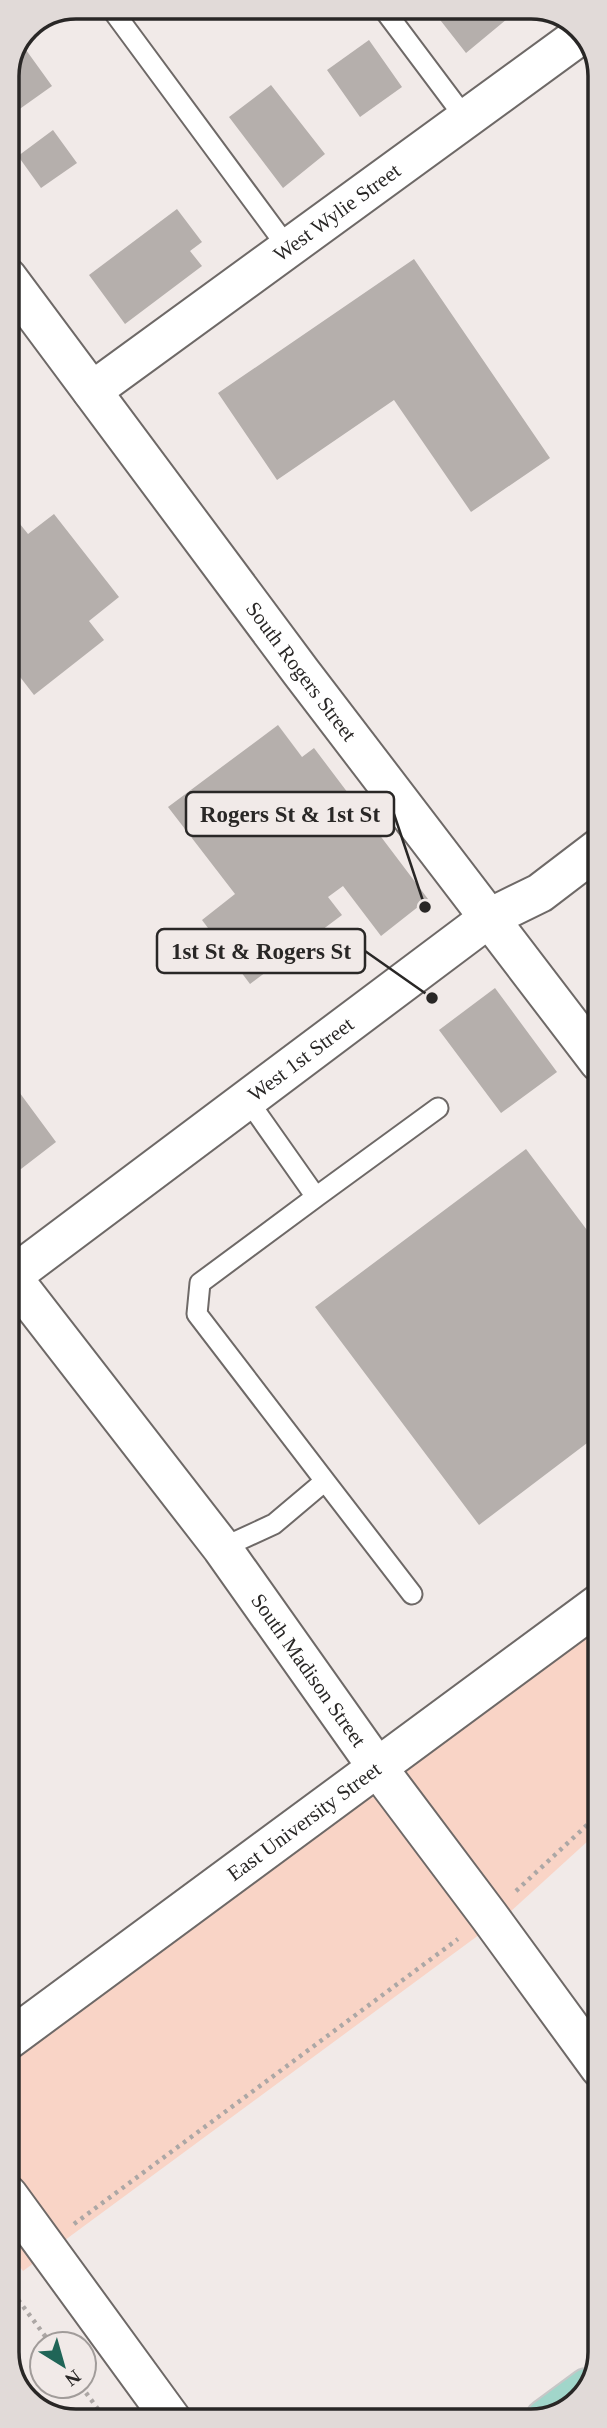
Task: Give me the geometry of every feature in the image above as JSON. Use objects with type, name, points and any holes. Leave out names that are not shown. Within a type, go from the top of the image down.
[{"type":"street","name":"West Wylie Street","points":[[92,391],[574,40]]},
{"type":"street","name":"South Rogers Street","points":[[19,294],[293,662],[588,1048]]},
{"type":"street","name":"West 1st Street","points":[[19,1270],[489,918],[540,893],[588,857]]},
{"type":"street","name":"South Madison Street","points":[[19,1289],[222,1548],[377,1767],[588,2052]]},
{"type":"street","name":"East University Street","points":[[19,2032],[588,1612]]},
{"type":"street","points":[[19,2210],[164,2409]]},
{"type":"lane","points":[[119,19],[288,248]]},
{"type":"lane","points":[[391,19],[466,119]]},
{"type":"lane","points":[[247,1099],[316,1197]]},
{"type":"lane","points":[[412,1594],[197,1314],[200,1283],[438,1108]]},
{"type":"lane","points":[[222,1548],[274,1524],[325,1481]]},
{"type":"path","points":[[45,2245],[489,1916],[588,1824]]},
{"type":"path","points":[[19,2301],[41,2330]]},
{"type":"shaded area","points":[[588,1610],[588,1841],[510,1912],[23,2271],[19,2266],[19,2033]]},
{"type":"building","points":[[439,19],[507,19],[466,53]]},
{"type":"building","points":[[369,40],[402,87],[360,117],[327,70]]},
{"type":"building","points":[[26,50],[52,86],[19,109],[20,65]]},
{"type":"building","points":[[271,85],[325,154],[283,188],[229,117]]},
{"type":"building","points":[[53,130],[77,163],[41,188],[19,155]]},
{"type":"building","points":[[177,209],[202,242],[190,251],[202,266],[125,324],[89,275]]},
{"type":"building","points":[[414,259],[550,458],[471,512],[394,400],[277,480],[218,393]]},
{"type":"building","points":[[54,514],[119,597],[89,621],[104,640],[34,695],[19,676],[19,523],[28,534]]},
{"type":"building","points":[[278,725],[302,757],[314,748],[428,899],[381,936],[343,886],[328,897],[342,915],[250,984],[202,920],[235,894],[168,807]]},
{"type":"building","points":[[495,988],[557,1072],[501,1113],[439,1030]]},
{"type":"building","points":[[19,1092],[56,1142],[19,1171]]},
{"type":"building","points":[[526,1149],[588,1231],[588,1442],[479,1525],[315,1307]]},
{"type":"place","name":"Rogers St & 1st St","points":[[425,907]]},
{"type":"place","name":"1st St & Rogers St","points":[[432,998]]}]
